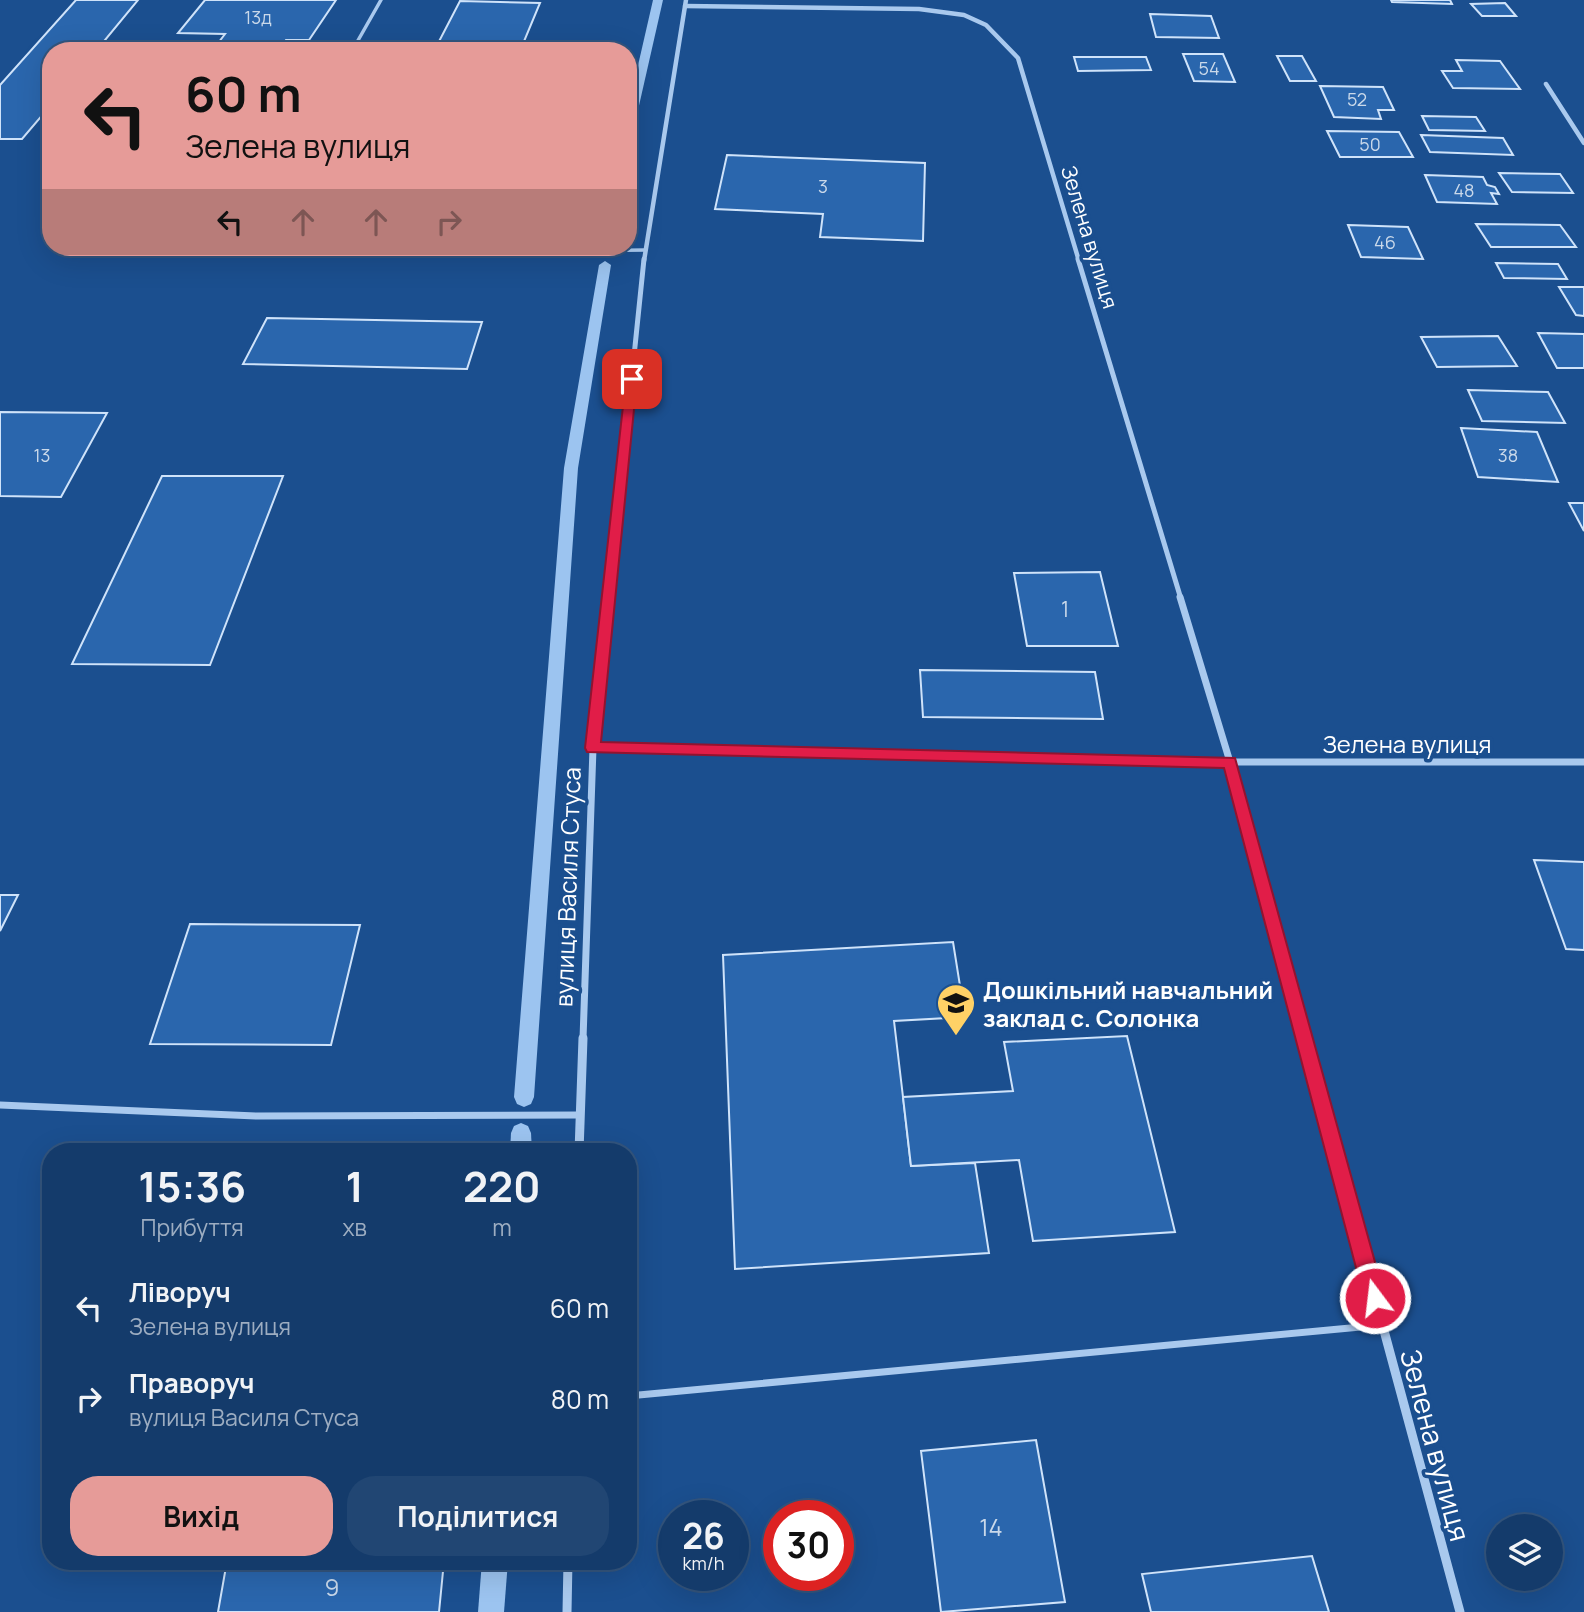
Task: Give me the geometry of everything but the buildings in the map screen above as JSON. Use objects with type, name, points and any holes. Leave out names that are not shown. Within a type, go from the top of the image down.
[{"type":"street","name":"вулиця Василя Стуса","points":[[579,1143],[593,748],[645,250],[685,3]]},
{"type":"street","name":"Зелена вулиця","points":[[685,3],[955,12],[983,21],[999,34],[1018,58],[1230,762],[1460,1612]]},
{"type":"street","points":[[1546,83],[1584,143]]},
{"type":"street","name":"Зелена вулиця","points":[[593,748],[1230,762],[1584,762]]},
{"type":"street","points":[[567,1612],[568,1570]]},
{"type":"lane","points":[[357,42],[381,0]]},
{"type":"lane","points":[[637,250],[645,250]]},
{"type":"lane","points":[[0,1105],[256,1116],[579,1115]]},
{"type":"lane","points":[[637,1395],[1382,1325]]},
{"type":"waterway","points":[[637,92],[658,0]]},
{"type":"waterway","points":[[524,1097],[571,468],[605,265]]},
{"type":"waterway","points":[[521,1133],[521,1143]]},
{"type":"waterway","points":[[491,1612],[494,1570]]},
{"type":"place","name":"Дошкільний навчальний заклад с. Солонка","points":[[956,1037]]},
{"type":"route","points":[[632,379],[593,748],[1230,762],[1375,1298]]}]
